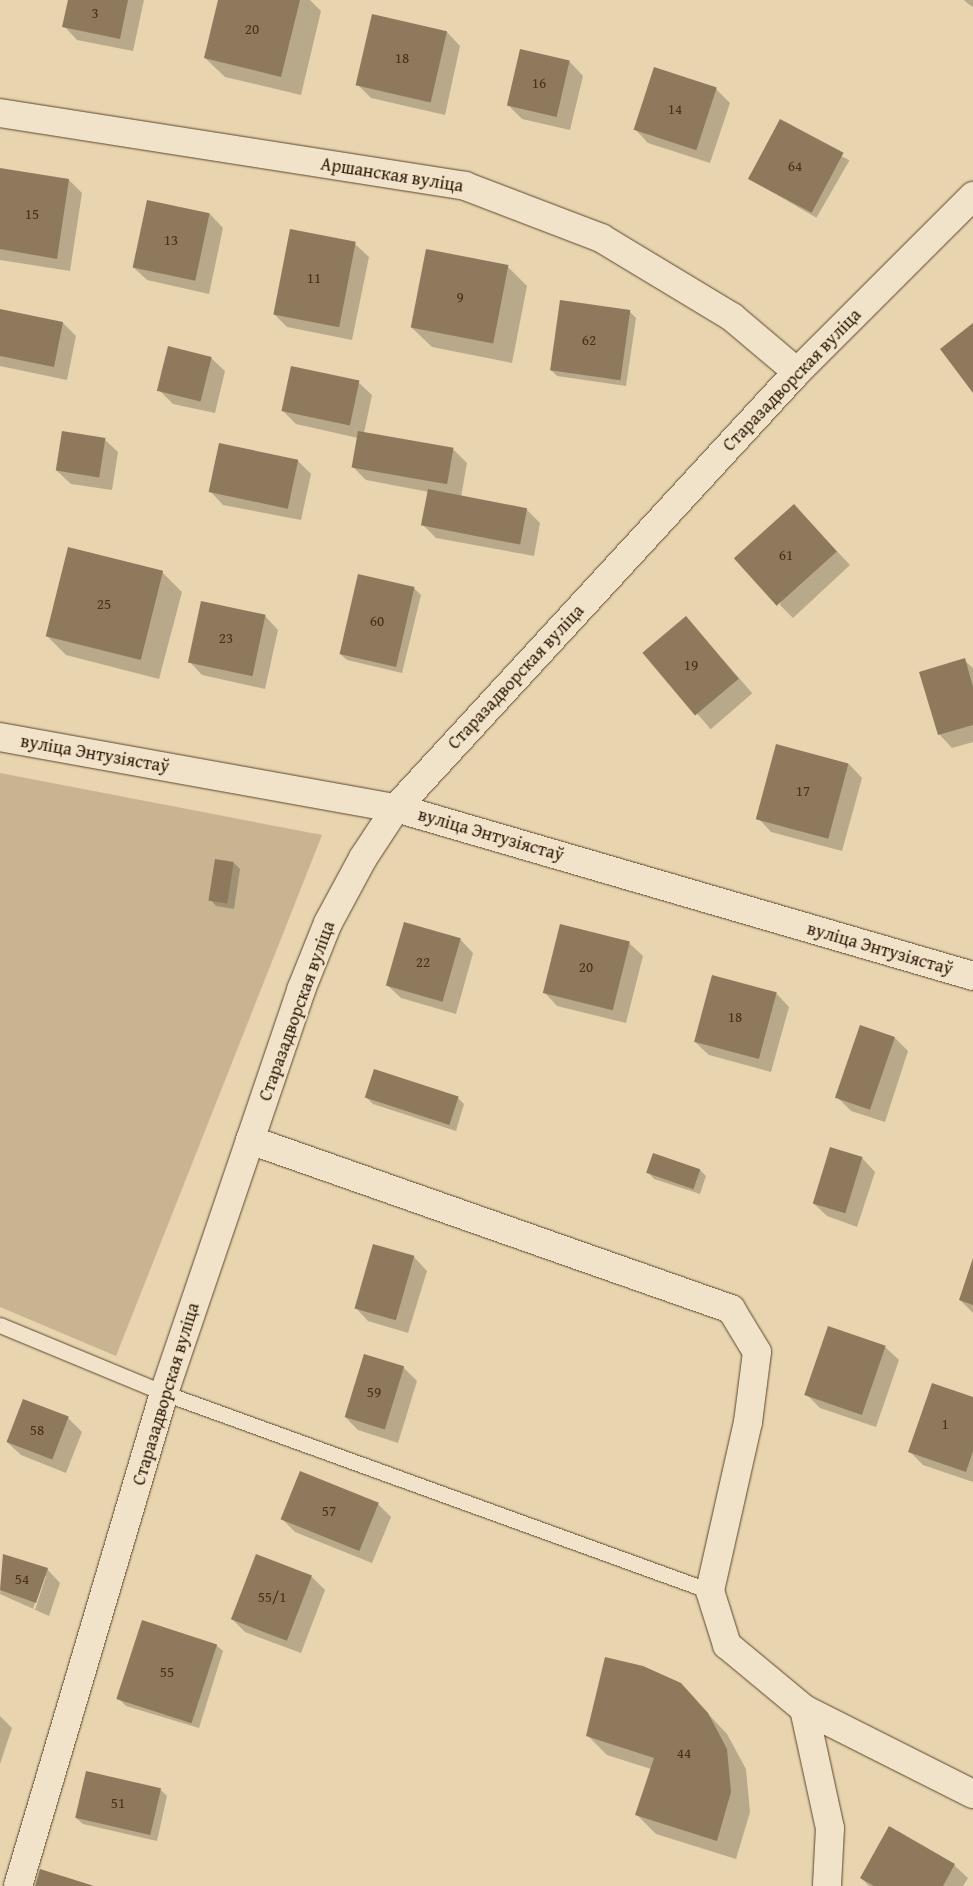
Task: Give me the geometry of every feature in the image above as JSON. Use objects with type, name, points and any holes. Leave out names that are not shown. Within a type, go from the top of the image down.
[{"type":"street","name":"Аршанская вуліца","points":[[0,113],[465,186],[601,238],[732,318],[797,372]]},
{"type":"street","name":"Старазадворская вуліца","points":[[18,1886],[164,1393],[250,1140],[328,923],[396,808],[797,372],[973,196]]},
{"type":"street","name":"вуліца Энтузіястаў","points":[[0,737],[396,808],[973,976]]},
{"type":"street","points":[[250,1140],[731,1308],[757,1352],[748,1422],[710,1591],[728,1645],[804,1710],[973,1794]]},
{"type":"street","points":[[804,1710],[830,1828],[827,1886]]},
{"type":"lane","points":[[0,1325],[164,1393],[710,1591]]},
{"type":"shaded area","points":[[0,773],[322,835],[116,1356],[0,1307]]},
{"type":"building","points":[[68,0],[128,0],[120,39],[62,27]]},
{"type":"building","points":[[218,0],[300,0],[281,77],[204,58]]},
{"type":"building","points":[[372,14],[447,31],[431,102],[356,85]]},
{"type":"building","points":[[520,49],[570,60],[557,117],[507,106]]},
{"type":"building","points":[[654,67],[717,87],[696,150],[634,130]]},
{"type":"building","points":[[780,119],[844,153],[812,213],[748,179]]},
{"type":"building","points":[[0,168],[69,179],[57,259],[0,249]]},
{"type":"building","points":[[147,200],[210,213],[195,281],[133,267]]},
{"type":"building","points":[[290,229],[356,242],[339,327],[273,314]]},
{"type":"building","points":[[426,249],[508,265],[493,344],[411,328]]},
{"type":"building","points":[[560,300],[630,310],[620,380],[550,370]]},
{"type":"building","points":[[0,309],[63,322],[54,367],[0,356]]},
{"type":"building","points":[[973,323],[973,393],[940,349]]},
{"type":"building","points":[[168,346],[212,357],[201,402],[157,391]]},
{"type":"building","points":[[291,366],[359,381],[350,426],[281,411]]},
{"type":"building","points":[[62,431],[105,438],[99,477],[56,471]]},
{"type":"building","points":[[358,431],[454,448],[447,484],[352,467]]},
{"type":"building","points":[[219,443],[298,460],[288,509],[209,492]]},
{"type":"building","points":[[428,489],[527,508],[520,545],[421,525]]},
{"type":"building","points":[[794,504],[837,552],[777,606],[734,558]]},
{"type":"building","points":[[68,547],[163,571],[141,660],[46,636]]},
{"type":"building","points":[[358,574],[415,587],[396,667],[340,654]]},
{"type":"building","points":[[201,601],[266,615],[252,676],[188,663]]},
{"type":"building","points":[[686,616],[739,679],[695,715],[642,653]]},
{"type":"building","points":[[965,658],[973,687],[973,725],[938,735],[919,672]]},
{"type":"building","points":[[776,744],[848,763],[828,839],[756,819]]},
{"type":"building","points":[[215,859],[234,862],[227,903],[208,900]]},
{"type":"building","points":[[404,922],[461,938],[443,1002],[386,985]]},
{"type":"building","points":[[560,924],[630,941],[613,1010],[543,993]]},
{"type":"building","points":[[712,975],[777,992],[759,1059],[694,1042]]},
{"type":"building","points":[[860,1025],[895,1037],[870,1110],[835,1098]]},
{"type":"building","points":[[374,1069],[459,1097],[449,1125],[365,1098]]},
{"type":"building","points":[[830,1147],[863,1157],[845,1213],[813,1203]]},
{"type":"building","points":[[653,1153],[700,1169],[693,1189],[646,1173]]},
{"type":"building","points":[[373,1244],[414,1256],[396,1320],[355,1308]]},
{"type":"building","points":[[973,1258],[973,1305],[959,1300]]},
{"type":"building","points":[[828,1326],[886,1346],[862,1415],[804,1395]]},
{"type":"building","points":[[364,1354],[404,1366],[385,1429],[345,1417]]},
{"type":"building","points":[[932,1383],[973,1397],[973,1451],[966,1472],[908,1452]]},
{"type":"building","points":[[23,1399],[69,1417],[52,1460],[7,1442]]},
{"type":"building","points":[[300,1471],[379,1503],[359,1551],[281,1519]]},
{"type":"building","points":[[3,1554],[48,1568],[36,1603],[0,1590]]},
{"type":"building","points":[[256,1554],[312,1576],[287,1641],[231,1619]]},
{"type":"building","points":[[142,1620],[217,1644],[191,1723],[116,1699]]},
{"type":"building","points":[[605,1657],[643,1666],[681,1683],[708,1713],[727,1749],[731,1792],[717,1841],[635,1815],[654,1758],[586,1736]]},
{"type":"building","points":[[86,1771],[161,1788],[150,1835],[75,1818]]},
{"type":"building","points":[[889,1826],[955,1864],[943,1886],[874,1886],[860,1878]]},
{"type":"building","points":[[40,1869],[94,1886],[35,1886]]}]
